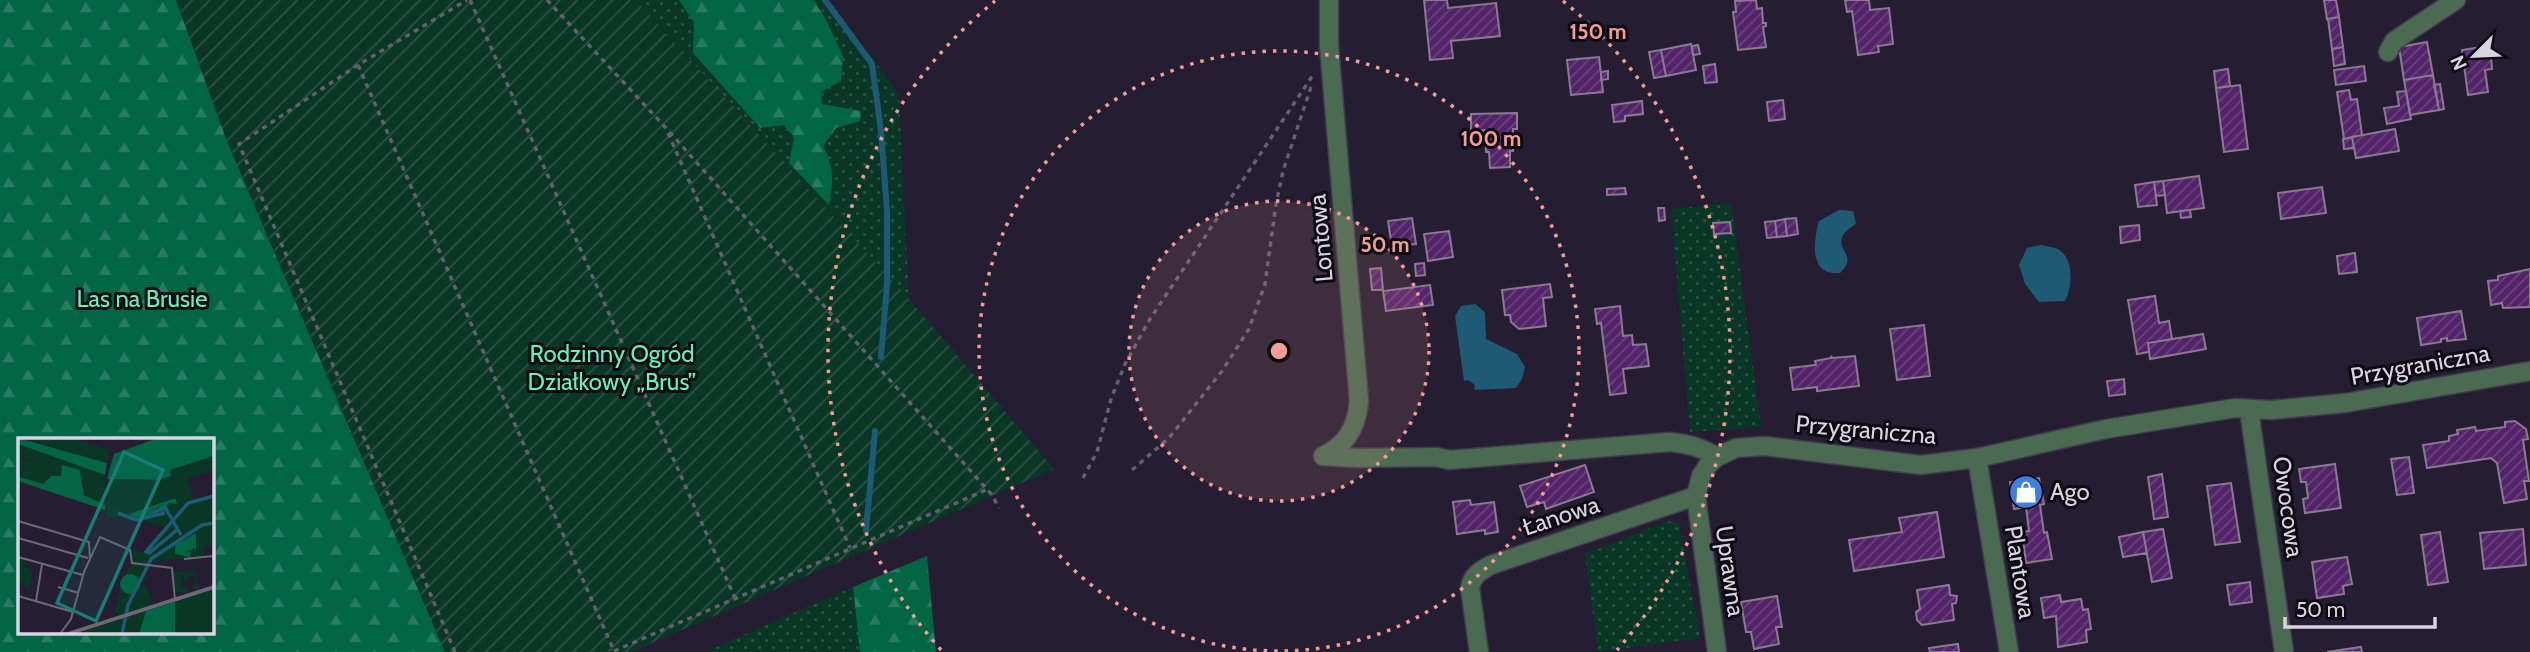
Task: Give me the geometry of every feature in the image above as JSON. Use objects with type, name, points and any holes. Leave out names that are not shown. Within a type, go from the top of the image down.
[{"type":"street","name":"Lontowa","points":[[1329,0],[1329,46],[1359,401],[1358,414],[1349,436],[1334,451],[1323,457],[1437,457],[1449,460],[1670,442],[1688,444],[1717,457]]},
{"type":"street","points":[[2388,52],[2395,41],[2456,0]]},
{"type":"street","name":"Przygraniczna","points":[[1717,457],[1735,448],[1765,446],[1920,465],[1977,458],[2106,429],[2235,408],[2249,410],[2345,403],[2530,371]]},
{"type":"street","name":"Owocowa","points":[[2249,410],[2284,652]]},
{"type":"street","points":[[1696,496],[1701,476],[1717,457]]},
{"type":"street","name":"Plantowa","points":[[1977,458],[2009,652]]},
{"type":"street","name":"Łanowa","points":[[1479,652],[1470,588],[1471,580],[1479,571],[1696,496]]},
{"type":"street","name":"Uprawna","points":[[1696,496],[1717,652]]},
{"type":"path","points":[[455,652],[239,144],[358,65],[468,0],[735,598]]},
{"type":"path","points":[[547,0],[666,128],[987,489],[999,508]]},
{"type":"path","points":[[358,65],[613,652],[987,489]]},
{"type":"path","points":[[1083,478],[1097,452],[1111,399],[1125,364],[1150,319],[1316,72],[1283,171],[1265,284],[1248,329],[1222,372],[1169,438],[1132,470]]},
{"type":"path","points":[[666,128],[850,548]]},
{"type":"green space","name":"Las na Brusie","points":[[0,0],[176,0],[227,141],[445,652],[0,652]]},
{"type":"green space","name":"Rodzinny Ogród Działkowy „Brus”","points":[[176,0],[636,0],[909,299],[1054,469],[631,652],[445,652],[227,141]]},
{"type":"green space","points":[[636,0],[829,0],[899,94],[909,299]]},
{"type":"green space","points":[[679,0],[813,0],[824,16],[843,56],[841,81],[821,92],[822,104],[861,111],[860,121],[836,128],[823,146],[830,161],[832,175],[829,205],[789,163],[794,137],[784,125],[760,128],[693,53],[694,23]]},
{"type":"green space","points":[[1731,203],[1761,427],[1690,432],[1671,209]]},
{"type":"green space","points":[[1669,521],[1679,524],[1700,638],[1598,652],[1585,554]]},
{"type":"green space","points":[[927,556],[936,652],[860,652],[853,587]]},
{"type":"green space","points":[[853,587],[860,652],[705,652]]},
{"type":"water","points":[[1839,210],[1853,211],[1856,223],[1841,240],[1847,262],[1840,273],[1823,269],[1818,263],[1815,247],[1819,221]]},
{"type":"water","points":[[2041,245],[2058,249],[2067,259],[2071,281],[2065,301],[2039,302],[2025,284],[2019,265],[2027,248]]},
{"type":"water","points":[[1475,304],[1485,312],[1486,339],[1517,354],[1525,367],[1516,388],[1474,390],[1475,385],[1468,380],[1464,381],[1455,316],[1461,306]]},
{"type":"building","points":[[1424,0],[1447,0],[1448,8],[1496,3],[1500,36],[1451,41],[1453,58],[1430,60]]},
{"type":"building","points":[[1756,0],[1757,9],[1762,8],[1763,23],[1766,23],[1763,27],[1766,47],[1738,50],[1733,12],[1736,12],[1735,1]]},
{"type":"building","points":[[1845,0],[1869,0],[1870,10],[1889,8],[1893,44],[1878,46],[1879,52],[1858,55],[1852,11],[1847,12]]},
{"type":"building","points":[[2324,0],[2336,0],[2339,17],[2327,19]]},
{"type":"building","points":[[2339,17],[2343,47],[2332,49],[2328,19]]},
{"type":"building","points":[[2427,42],[2433,75],[2404,80],[2399,47]]},
{"type":"building","points":[[1691,44],[1696,70],[1666,76],[1661,50]]},
{"type":"building","points":[[1698,45],[1700,54],[1693,55],[1692,46]]},
{"type":"building","points":[[2343,47],[2345,64],[2334,66],[2332,49]]},
{"type":"building","points":[[2482,47],[2483,58],[2491,57],[2492,69],[2485,70],[2488,92],[2468,95],[2462,50]]},
{"type":"building","points":[[1661,50],[1666,76],[1654,78],[1649,52]]},
{"type":"building","points":[[1599,57],[1603,92],[1571,95],[1567,60]]},
{"type":"building","points":[[1715,64],[1717,82],[1705,83],[1703,66]]},
{"type":"building","points":[[2364,66],[2366,81],[2336,85],[2334,70]]},
{"type":"building","points":[[2228,69],[2230,86],[2216,88],[2214,71]]},
{"type":"building","points":[[1608,71],[1608,79],[1601,80],[1601,72]]},
{"type":"building","points":[[2433,75],[2439,110],[2410,115],[2404,80]]},
{"type":"building","points":[[2440,84],[2444,109],[2439,110],[2434,85]]},
{"type":"building","points":[[2240,85],[2248,149],[2224,152],[2216,88]]},
{"type":"building","points":[[2349,90],[2351,100],[2357,99],[2362,135],[2344,139],[2337,92]]},
{"type":"building","points":[[2406,91],[2411,119],[2387,124],[2384,108],[2399,106],[2397,92]]},
{"type":"building","points":[[1783,100],[1785,119],[1769,121],[1767,102]]},
{"type":"building","points":[[1642,101],[1643,114],[1625,116],[1625,121],[1614,122],[1612,105]]},
{"type":"building","points":[[1517,113],[1510,167],[1490,168],[1485,130],[1471,131],[1471,114]]},
{"type":"building","points":[[2395,129],[2399,151],[2356,158],[2352,137]]},
{"type":"building","points":[[2352,137],[2354,148],[2344,149],[2343,139]]},
{"type":"building","points":[[2199,176],[2204,208],[2167,213],[2163,181]]},
{"type":"building","points":[[2163,181],[2165,195],[2156,196],[2154,182]]},
{"type":"building","points":[[2154,182],[2157,205],[2138,207],[2135,185]]},
{"type":"building","points":[[2322,187],[2326,213],[2281,219],[2278,193]]},
{"type":"building","points":[[1625,188],[1626,194],[1607,195],[1607,189]]},
{"type":"building","points":[[1658,208],[1664,208],[1665,220],[1659,221]]},
{"type":"building","points":[[2190,210],[2191,217],[2181,218],[2180,211]]},
{"type":"building","points":[[1412,218],[1416,244],[1405,245],[1406,251],[1396,253],[1396,246],[1392,247],[1388,221]]},
{"type":"building","points":[[1796,218],[1798,234],[1787,236],[1785,219]]},
{"type":"building","points":[[1785,219],[1787,236],[1777,237],[1775,221]]},
{"type":"building","points":[[1775,221],[1777,237],[1767,238],[1765,222]]},
{"type":"building","points":[[1730,222],[1731,233],[1714,234],[1713,223]]},
{"type":"building","points":[[2139,225],[2140,240],[2121,243],[2120,227]]},
{"type":"building","points":[[1449,231],[1453,257],[1428,261],[1424,234]]},
{"type":"building","points":[[2355,253],[2357,272],[2339,274],[2337,256]]},
{"type":"building","points":[[1424,263],[1425,275],[1416,276],[1415,264]]},
{"type":"building","points":[[1381,268],[1383,290],[1372,290],[1370,269]]},
{"type":"building","points":[[2530,269],[2530,307],[2503,308],[2502,303],[2491,305],[2488,281]]},
{"type":"building","points":[[1550,284],[1552,297],[1543,298],[1546,326],[1519,329],[1511,322],[1510,315],[1505,315],[1502,290]]},
{"type":"building","points":[[1430,285],[1433,305],[1386,311],[1383,291]]},
{"type":"building","points":[[2155,296],[2159,323],[2169,321],[2172,339],[2148,343],[2149,352],[2137,354],[2128,300]]},
{"type":"building","points":[[1620,306],[1623,336],[1632,335],[1633,345],[1646,344],[1649,366],[1623,369],[1626,393],[1610,395],[1601,323],[1597,324],[1595,309]]},
{"type":"building","points":[[2461,311],[2466,339],[2447,341],[2447,338],[2441,339],[2441,342],[2421,345],[2417,318]]},
{"type":"building","points":[[1924,325],[1930,376],[1897,380],[1890,329]]},
{"type":"building","points":[[2203,334],[2206,349],[2150,359],[2148,343]]},
{"type":"building","points":[[1831,356],[1855,356],[1859,386],[1817,391],[1817,387],[1793,390],[1790,368],[1816,365],[1815,361]]},
{"type":"building","points":[[2124,379],[2125,394],[2109,396],[2107,381]]},
{"type":"building","points":[[2515,421],[2526,429],[2528,439],[2523,440],[2529,481],[2524,481],[2527,499],[2504,503],[2497,463],[2491,458],[2427,468],[2423,445],[2449,441],[2449,436],[2458,434],[2457,430],[2475,427],[2476,431],[2505,427],[2505,422]]},
{"type":"building","points":[[2409,457],[2414,493],[2397,495],[2391,459]]},
{"type":"building","points":[[2335,464],[2341,508],[2305,513],[2303,499],[2308,498],[2306,482],[2301,482],[2299,469]]},
{"type":"building","points":[[1585,465],[1594,492],[1546,509],[1544,502],[1527,507],[1520,486]]},
{"type":"building","points":[[2162,474],[2168,517],[2154,519],[2148,477]]},
{"type":"building","points":[[2039,478],[2044,504],[2040,505],[2044,533],[2047,532],[2052,559],[2026,563],[2022,532],[2029,531],[2026,507],[2014,509],[2010,482]]},
{"type":"building","points":[[2231,483],[2240,542],[2215,545],[2207,486]]},
{"type":"building","points":[[1470,500],[1471,505],[1494,502],[1498,532],[1485,534],[1485,530],[1457,534],[1453,502]]},
{"type":"building","points":[[1937,512],[1944,557],[1854,571],[1849,540],[1902,532],[1899,518]]},
{"type":"building","points":[[2163,529],[2172,578],[2152,582],[2143,532]]},
{"type":"building","points":[[2523,529],[2526,565],[2484,569],[2480,533]]},
{"type":"building","points":[[2143,532],[2147,553],[2123,557],[2119,537]]},
{"type":"building","points":[[2440,532],[2448,582],[2428,585],[2421,535]]},
{"type":"building","points":[[2347,557],[2352,584],[2343,586],[2344,594],[2317,598],[2312,562]]},
{"type":"building","points":[[2250,582],[2252,602],[2230,605],[2227,585]]},
{"type":"building","points":[[1949,585],[1950,595],[1957,596],[1956,603],[1952,604],[1954,620],[1922,625],[1917,620],[1916,612],[1920,609],[1917,590]]},
{"type":"building","points":[[2060,595],[2061,602],[2081,599],[2083,610],[2088,609],[2091,629],[2086,630],[2087,642],[2058,647],[2056,616],[2044,618],[2041,598]]},
{"type":"building","points":[[1777,596],[1782,627],[1776,627],[1779,644],[1754,649],[1751,632],[1746,632],[1741,602]]},
{"type":"building","points":[[1958,644],[1959,652],[1930,652],[1929,648]]},
{"type":"building","points":[[2361,647],[2362,652],[2327,652]]},
{"type":"waterway","points":[[825,0],[872,64],[881,131],[887,211],[887,284],[881,357]]},
{"type":"waterway","points":[[866,531],[875,431]]},
{"type":"place","name":"Ago","points":[[2026,492]]}]
